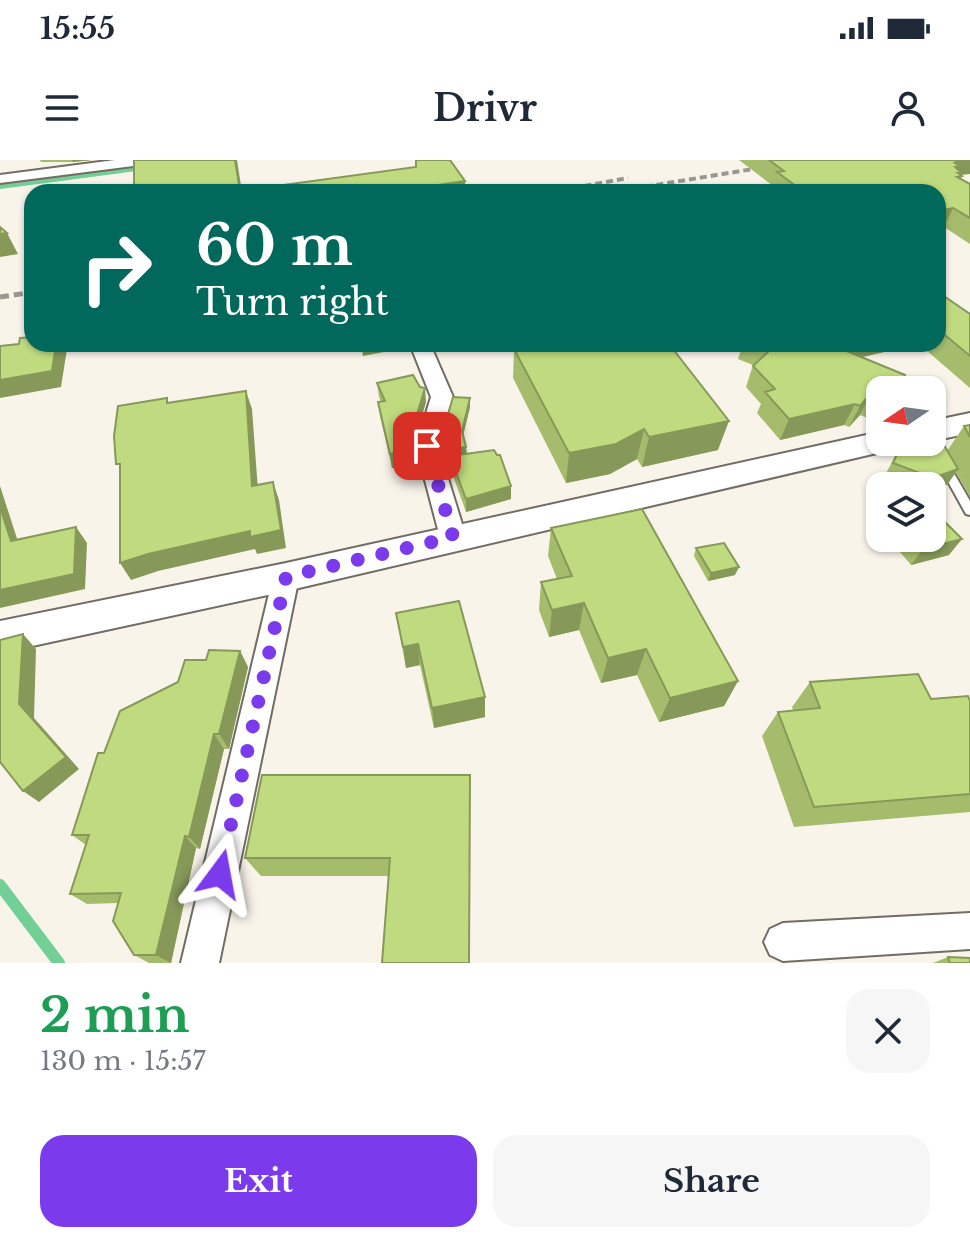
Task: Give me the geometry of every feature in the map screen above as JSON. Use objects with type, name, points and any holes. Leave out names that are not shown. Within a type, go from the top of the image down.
[{"type":"street","points":[[22,176],[26,160]]},
{"type":"street","points":[[0,179],[149,160]]},
{"type":"street","points":[[423,352],[442,397],[427,446],[453,537]]},
{"type":"street","points":[[946,428],[970,423]]},
{"type":"street","points":[[0,637],[286,577],[866,446]]},
{"type":"street","points":[[200,963],[286,577]]},
{"type":"street","points":[[783,942],[970,931]]},
{"type":"lane","points":[[939,456],[970,511]]},
{"type":"building","points":[[134,160],[235,160],[239,184],[134,184]]},
{"type":"building","points":[[416,160],[450,160],[465,181],[445,184],[291,184],[416,167]]},
{"type":"building","points":[[769,160],[954,160],[959,163],[955,163],[959,166],[955,167],[962,173],[958,173],[962,176],[957,177],[970,184],[970,218],[953,208],[946,209],[946,184],[793,184],[777,172],[784,171]]},
{"type":"building","points":[[946,298],[970,314],[970,356],[946,336]]},
{"type":"building","points":[[20,338],[24,338],[24,352],[55,352],[52,371],[0,380],[0,346],[19,344]]},
{"type":"building","points":[[516,352],[675,352],[729,421],[649,437],[644,429],[616,444],[569,453]]},
{"type":"building","points":[[768,352],[849,352],[905,375],[866,376],[866,399],[860,406],[855,404],[789,419],[765,392],[775,389],[753,366]]},
{"type":"building","points":[[413,375],[420,387],[425,388],[412,431],[416,449],[390,454],[378,402],[385,401],[377,383]]},
{"type":"building","points":[[246,391],[252,486],[273,482],[281,530],[250,537],[250,531],[120,563],[120,464],[116,464],[114,436],[118,406],[167,398],[167,403]]},
{"type":"building","points":[[453,397],[470,398],[462,431],[466,447],[445,450],[441,438]]},
{"type":"building","points":[[946,449],[958,469],[946,473],[917,472],[893,463],[896,456],[946,456]]},
{"type":"building","points":[[494,450],[500,455],[511,486],[466,499],[450,456]]},
{"type":"building","points":[[0,507],[11,541],[76,527],[74,574],[0,590]]},
{"type":"building","points":[[642,509],[738,681],[670,698],[646,649],[608,658],[584,603],[552,610],[541,582],[572,576],[551,528]]},
{"type":"building","points":[[946,523],[962,539],[946,543]]},
{"type":"building","points":[[724,543],[739,567],[711,573],[696,548]]},
{"type":"building","points":[[459,601],[485,697],[432,708],[418,644],[403,647],[396,613]]},
{"type":"building","points":[[23,634],[19,704],[66,757],[23,791],[0,762],[0,640]]},
{"type":"building","points":[[209,650],[240,651],[219,734],[214,734],[189,837],[185,836],[156,955],[134,955],[113,921],[121,893],[70,894],[89,835],[72,835],[98,753],[104,753],[120,711],[178,682],[185,660],[206,660]]},
{"type":"building","points":[[918,674],[931,699],[968,696],[970,794],[814,807],[778,712],[820,708],[810,682]]},
{"type":"building","points":[[262,775],[470,775],[469,963],[382,963],[390,858],[245,858]]},
{"type":"building","points":[[948,957],[970,958],[970,963],[950,963]]},
{"type":"waterway","points":[[0,186],[144,167]]},
{"type":"waterway","points":[[0,885],[59,963]]},
{"type":"railway","points":[[662,184],[808,160]]},
{"type":"railway","points":[[595,184],[628,178]]},
{"type":"railway","points":[[18,294],[24,293]]},
{"type":"railway","points":[[18,294],[24,293]]},
{"type":"railway","points":[[0,297],[18,294]]},
{"type":"railway","points":[[14,295],[18,294]]},
{"type":"route","points":[[220,874],[286,577],[453,537],[427,446]]}]
